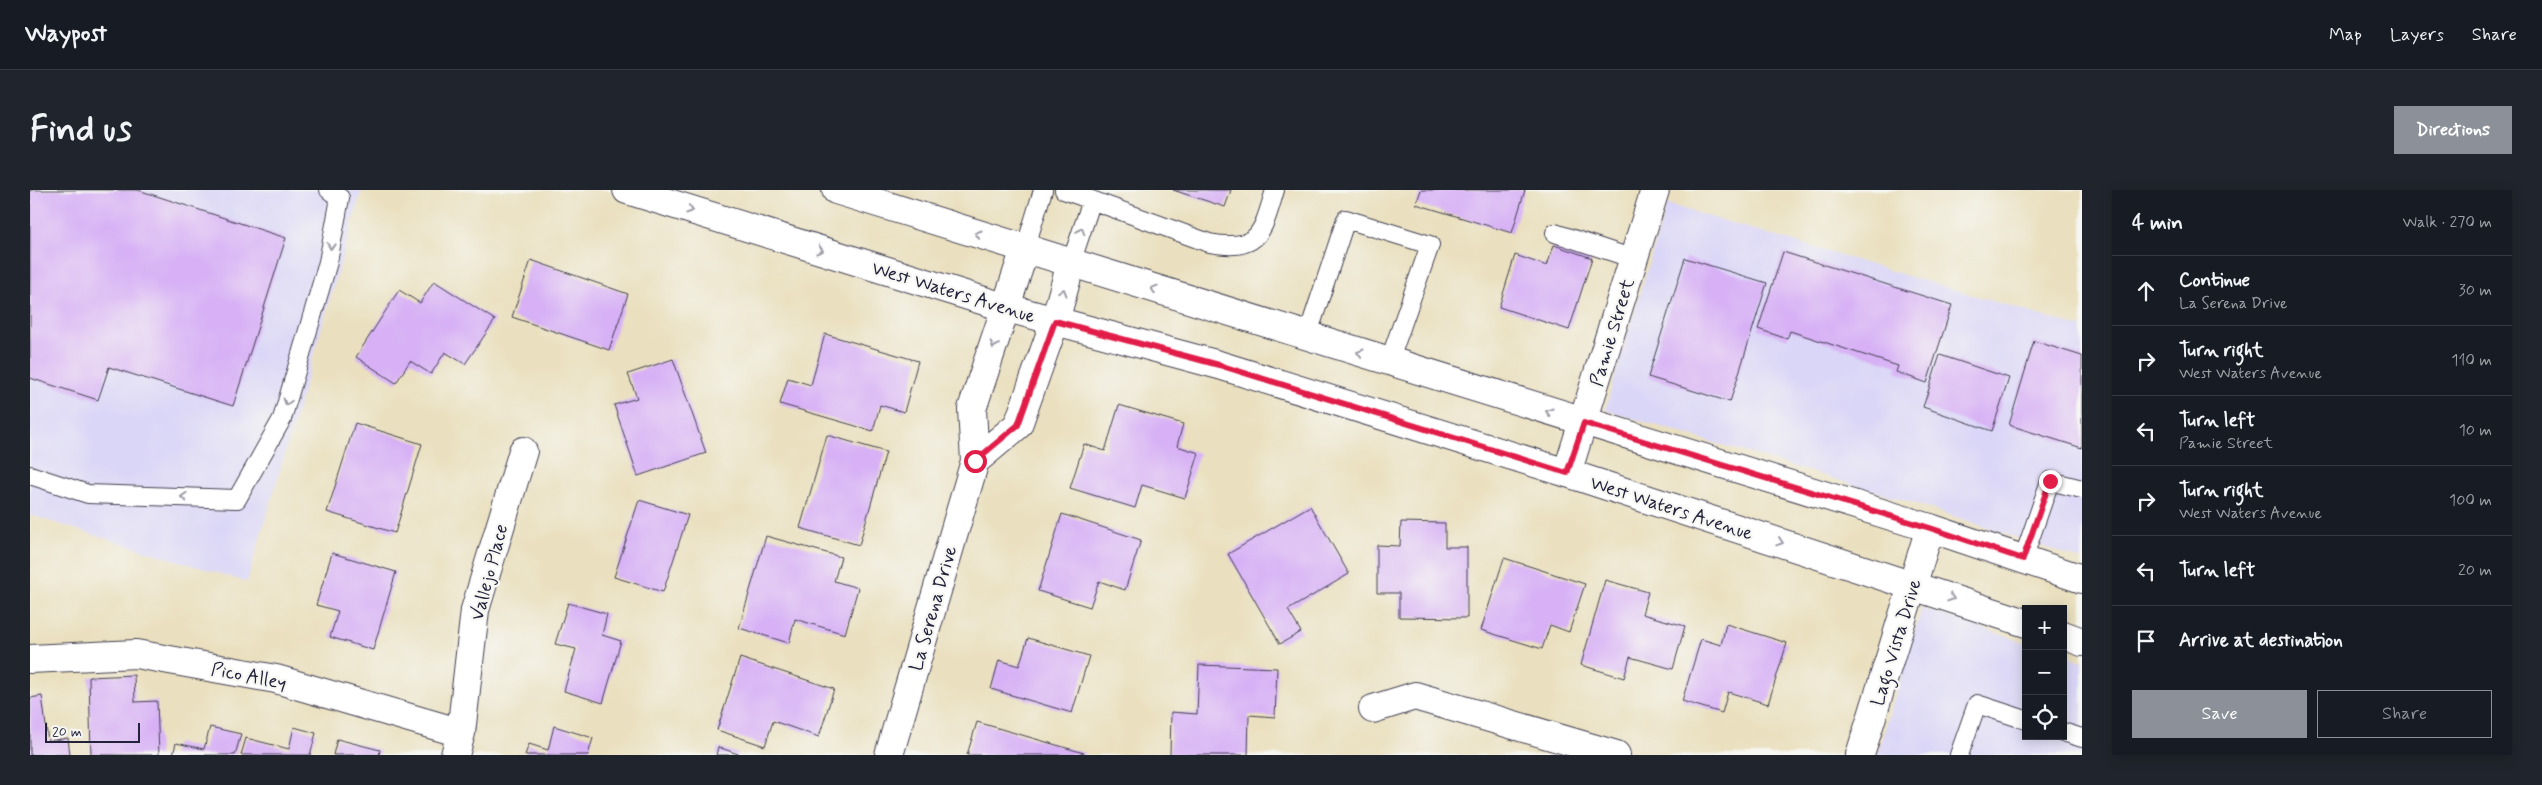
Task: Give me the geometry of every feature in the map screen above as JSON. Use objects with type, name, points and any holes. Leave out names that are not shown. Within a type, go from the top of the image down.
[{"type":"main road","name":"West Waters Avenue","points":[[627,190],[1007,308],[1219,365],[1567,473],[2022,622]]},
{"type":"main road","points":[[836,190],[1584,423],[1930,528],[2082,579]]},
{"type":"main road","name":"Pamie Street","points":[[1567,473],[1655,190]]},
{"type":"main road","name":"La Serena Drive","points":[[889,755],[975,461],[972,409],[1025,249]]},
{"type":"main road","points":[[975,461],[1018,425],[1055,321],[1071,263]]},
{"type":"main road","name":"Vallejo Place","points":[[458,744],[475,610],[523,451]]},
{"type":"main road","name":"Lago Vista Drive","points":[[1860,755],[1930,528]]},
{"type":"main road","points":[[2067,637],[2082,642]]},
{"type":"main road","name":"Pico Alley","points":[[30,659],[136,654],[276,679],[458,744]]},
{"type":"main road","points":[[1373,708],[1415,696],[1616,755]]},
{"type":"lane","points":[[30,474],[88,494],[237,499],[282,419],[328,262],[340,198],[329,190]]},
{"type":"lane","points":[[1025,249],[1042,190]]},
{"type":"lane","points":[[1064,190],[1209,243],[1228,246],[1247,244],[1257,236],[1265,225],[1275,190]]},
{"type":"lane","points":[[1071,263],[1092,200]]},
{"type":"lane","points":[[1307,337],[1346,218],[1430,245],[1390,362]]},
{"type":"lane","points":[[1555,233],[1634,259]]},
{"type":"lane","points":[[2023,559],[2050,481],[2082,489]]},
{"type":"lane","points":[[1959,755],[1977,704],[2022,719]]},
{"type":"lane","points":[[2067,733],[2082,738]]},
{"type":"shaded area","points":[[30,190],[362,190],[247,582],[30,515]]},
{"type":"shaded area","points":[[1667,204],[2082,328],[2082,560],[1921,505],[1605,410]]},
{"type":"shaded area","points":[[1922,608],[2022,642],[2022,740],[2067,740],[2067,656],[2082,662],[2082,755],[1877,755]]},
{"type":"building","points":[[30,190],[138,190],[286,238],[233,406],[109,367],[98,400],[30,378]]},
{"type":"building","points":[[1173,190],[1231,190],[1225,207]]},
{"type":"building","points":[[1421,190],[1525,190],[1512,233],[1416,204]]},
{"type":"building","points":[[1554,245],[1592,258],[1569,330],[1499,307],[1515,255],[1547,266]]},
{"type":"building","points":[[1783,252],[1952,305],[1927,383],[1896,372],[1898,366],[1790,331],[1787,339],[1758,329]]},
{"type":"building","points":[[1685,258],[1767,283],[1730,402],[1648,377]]},
{"type":"building","points":[[531,260],[628,294],[609,350],[512,317]]},
{"type":"building","points":[[434,281],[495,320],[465,364],[445,352],[431,374],[410,361],[396,383],[356,357],[399,290],[420,303]]},
{"type":"building","points":[[825,334],[918,361],[904,412],[880,405],[873,431],[780,404],[788,378],[811,385]]},
{"type":"building","points":[[2034,341],[2082,356],[2082,448],[2009,425]]},
{"type":"building","points":[[1940,355],[2009,378],[1992,431],[1923,407]]},
{"type":"building","points":[[673,359],[706,453],[638,476],[614,405],[637,398],[628,374]]},
{"type":"building","points":[[1119,405],[1183,424],[1177,446],[1199,453],[1185,498],[1142,485],[1135,508],[1070,488],[1084,444],[1105,451]]},
{"type":"building","points":[[355,423],[422,444],[395,533],[327,512]]},
{"type":"building","points":[[827,435],[886,452],[859,545],[800,528]]},
{"type":"building","points":[[639,500],[688,515],[663,592],[614,577]]},
{"type":"building","points":[[1310,506],[1349,574],[1288,610],[1301,632],[1280,644],[1228,554]]},
{"type":"building","points":[[1062,514],[1141,540],[1125,590],[1099,581],[1090,607],[1038,591]]},
{"type":"building","points":[[1401,522],[1445,523],[1445,547],[1467,547],[1467,618],[1399,617],[1399,593],[1377,593],[1377,545],[1400,546]]},
{"type":"building","points":[[766,536],[841,557],[834,581],[858,588],[845,634],[795,619],[789,643],[739,628]]},
{"type":"building","points":[[332,553],[396,572],[373,650],[330,637],[338,611],[316,605]]},
{"type":"building","points":[[1504,558],[1585,584],[1569,632],[1550,625],[1542,649],[1481,630]]},
{"type":"building","points":[[1605,580],[1648,592],[1642,614],[1685,626],[1673,669],[1630,657],[1624,678],[1581,665]]},
{"type":"building","points":[[568,603],[607,614],[602,635],[621,641],[603,703],[564,691],[576,649],[555,644]]},
{"type":"building","points":[[1726,624],[1787,643],[1768,704],[1728,692],[1722,713],[1682,701],[1701,639],[1721,645]]},
{"type":"building","points":[[1028,638],[1089,656],[1072,713],[991,689],[999,660],[1019,666]]},
{"type":"building","points":[[740,658],[834,689],[819,737],[773,721],[765,746],[717,730]]},
{"type":"building","points":[[1199,665],[1277,668],[1275,717],[1249,715],[1248,755],[1170,755],[1171,712],[1197,714]]},
{"type":"building","points":[[134,675],[135,702],[157,701],[159,755],[91,755],[89,677]]},
{"type":"building","points":[[42,696],[48,741],[68,738],[70,755],[30,755],[30,698]]},
{"type":"building","points":[[977,722],[1084,753],[1084,755],[967,755]]},
{"type":"building","points":[[554,726],[593,738],[588,755],[525,755],[529,744],[548,750]]},
{"type":"building","points":[[210,727],[241,734],[235,755],[173,755],[176,743],[204,749]]},
{"type":"building","points":[[294,727],[316,733],[310,755],[241,755],[246,738],[289,749]]},
{"type":"building","points":[[337,739],[380,750],[379,755],[333,755]]},
{"type":"building","points":[[718,747],[741,755],[716,755]]},
{"type":"route","points":[[975,461],[1018,425],[1055,321],[1219,365],[1567,473],[1584,423],[1930,528],[2023,559],[2050,481]]}]
